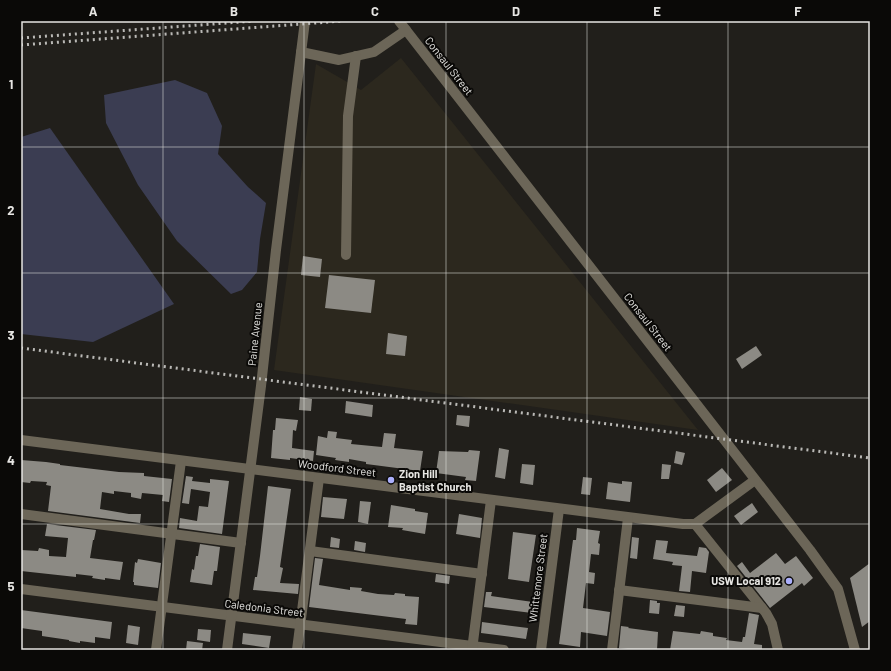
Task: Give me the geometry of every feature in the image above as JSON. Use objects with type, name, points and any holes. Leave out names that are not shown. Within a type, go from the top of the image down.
[{"type":"street","name":"Paine Avenue","points":[[227,650],[261,386],[276,250],[305,21]]},
{"type":"street","name":"Consaul Street","points":[[399,21],[838,589],[855,650]]},
{"type":"street","points":[[301,52],[339,60],[374,52],[406,30]]},
{"type":"street","points":[[346,255],[348,116],[356,56]]},
{"type":"street","name":"Woodford Street","points":[[21,440],[628,518],[695,524]]},
{"type":"street","points":[[156,650],[181,460]]},
{"type":"street","points":[[297,650],[319,478]]},
{"type":"street","points":[[755,480],[695,524],[762,608],[772,624],[778,650]]},
{"type":"street","points":[[472,648],[492,500]]},
{"type":"street","name":"Whittemore Street","points":[[541,650],[559,509]]},
{"type":"street","points":[[21,514],[241,543]]},
{"type":"street","points":[[612,650],[628,518]]},
{"type":"street","points":[[310,551],[482,574]]},
{"type":"street","name":"Caledonia Street","points":[[21,589],[472,648],[504,650]]},
{"type":"street","points":[[619,590],[762,608]]},
{"type":"shaded area","points":[[401,58],[698,430],[274,370],[316,64],[361,90]]},
{"type":"shaded area","points":[[175,80],[207,93],[222,126],[218,154],[248,187],[266,203],[260,239],[257,272],[242,290],[231,294],[177,241],[138,185],[106,123],[104,95]]},
{"type":"shaded area","points":[[50,128],[174,304],[93,342],[21,334],[21,137]]},
{"type":"building","points":[[303,256],[322,259],[320,277],[301,275]]},
{"type":"building","points":[[329,275],[375,280],[371,313],[325,308]]},
{"type":"building","points":[[388,333],[407,336],[405,356],[386,354]]},
{"type":"building","points":[[756,346],[762,355],[742,369],[736,359]]},
{"type":"building","points":[[300,397],[312,399],[311,411],[299,410]]},
{"type":"building","points":[[346,401],[373,405],[372,417],[345,413]]},
{"type":"building","points":[[457,415],[470,416],[469,427],[456,425]]},
{"type":"building","points":[[276,418],[298,420],[296,431],[293,430],[292,448],[314,451],[313,461],[290,458],[290,460],[271,458],[273,430],[275,430]]},
{"type":"building","points":[[328,431],[337,432],[336,438],[352,440],[351,444],[382,447],[384,433],[396,434],[394,448],[423,451],[420,471],[366,464],[366,462],[349,459],[349,462],[335,460],[336,458],[316,455],[318,436],[327,438]]},
{"type":"building","points":[[499,448],[509,450],[505,479],[495,477]]},
{"type":"building","points":[[469,450],[480,451],[476,481],[465,480],[466,477],[436,473],[439,451],[468,452]]},
{"type":"building","points":[[676,451],[685,453],[682,465],[674,463]]},
{"type":"building","points":[[21,460],[119,472],[144,473],[144,476],[172,479],[169,502],[162,501],[163,495],[142,493],[141,499],[131,497],[131,493],[114,491],[114,494],[102,492],[100,509],[129,514],[141,514],[140,523],[48,511],[51,486],[46,485],[47,482],[21,482]]},
{"type":"building","points":[[522,464],[535,465],[533,485],[520,483]]},
{"type":"building","points":[[662,464],[671,465],[669,479],[661,479]]},
{"type":"building","points":[[722,468],[732,480],[716,492],[707,480]]},
{"type":"building","points":[[186,476],[193,477],[192,481],[210,483],[210,479],[229,481],[222,534],[179,528],[180,518],[197,521],[199,506],[208,507],[210,492],[191,489],[189,504],[182,503]]},
{"type":"building","points":[[583,477],[592,478],[590,495],[581,494]]},
{"type":"building","points":[[622,481],[632,482],[630,502],[606,499],[608,482],[622,484]]},
{"type":"building","points":[[268,486],[291,489],[280,567],[283,568],[280,583],[299,584],[298,594],[253,590],[255,577],[257,577]]},
{"type":"building","points":[[323,497],[347,499],[344,519],[321,517]]},
{"type":"building","points":[[360,501],[371,502],[368,524],[358,522]]},
{"type":"building","points":[[752,503],[758,512],[741,525],[734,516]]},
{"type":"building","points":[[391,505],[428,513],[425,534],[402,530],[403,528],[388,527]]},
{"type":"building","points":[[459,514],[482,518],[480,538],[456,534]]},
{"type":"building","points":[[47,524],[96,530],[90,558],[123,562],[120,580],[105,578],[105,580],[92,578],[93,576],[76,574],[76,577],[21,571],[21,550],[38,551],[39,548],[49,550],[49,556],[66,557],[68,538],[45,536]]},
{"type":"building","points":[[577,528],[600,531],[598,543],[600,544],[599,555],[591,554],[589,572],[595,573],[594,584],[586,583],[583,608],[610,612],[607,636],[581,632],[580,647],[559,644],[573,540],[576,540]]},
{"type":"building","points":[[513,532],[536,535],[529,582],[508,579]]},
{"type":"building","points":[[331,537],[340,539],[339,548],[330,547]]},
{"type":"building","points":[[632,537],[639,538],[637,559],[630,558]]},
{"type":"building","points":[[656,540],[668,541],[666,553],[697,556],[699,547],[706,548],[709,552],[706,573],[692,571],[690,592],[679,591],[682,566],[672,565],[673,562],[653,559]]},
{"type":"building","points":[[355,541],[366,543],[365,552],[354,550]]},
{"type":"building","points":[[200,544],[220,547],[217,571],[214,571],[212,585],[190,582],[192,569],[194,570]]},
{"type":"building","name":"USW Local 912","points":[[776,553],[785,564],[796,556],[813,578],[804,586],[802,583],[770,608],[737,566],[742,562],[750,573]]},
{"type":"building","points":[[315,558],[323,559],[319,585],[350,590],[350,587],[362,588],[361,591],[378,594],[394,595],[395,593],[405,594],[405,596],[419,597],[417,625],[405,624],[406,619],[309,607]]},
{"type":"building","points":[[138,559],[161,563],[158,588],[134,585],[135,562],[137,563]]},
{"type":"building","points":[[870,563],[870,621],[862,627],[850,578]]},
{"type":"building","points":[[436,574],[450,576],[449,584],[435,582]]},
{"type":"building","points":[[486,592],[492,592],[491,596],[533,602],[532,613],[484,607]]},
{"type":"building","points":[[650,600],[660,603],[659,614],[649,613]]},
{"type":"building","points":[[676,605],[685,606],[684,617],[674,616]]},
{"type":"building","points":[[21,610],[112,622],[110,639],[95,637],[95,643],[80,641],[80,643],[42,636],[42,631],[21,628]]},
{"type":"building","points":[[749,613],[759,615],[754,644],[762,645],[762,650],[670,650],[673,631],[700,634],[701,631],[713,633],[713,636],[727,638],[726,640],[742,642],[743,637],[745,637]]},
{"type":"building","points":[[482,622],[528,628],[526,639],[481,633]]},
{"type":"building","points":[[128,625],[140,627],[138,645],[126,643]]},
{"type":"building","points":[[621,626],[658,632],[657,650],[619,648]]},
{"type":"building","points":[[198,629],[211,630],[210,642],[197,640]]},
{"type":"building","points":[[243,633],[271,636],[269,648],[242,644]]},
{"type":"building","points":[[187,641],[203,643],[202,650],[186,650]]},
{"type":"railway","points":[[21,38],[254,21]]},
{"type":"railway","points":[[21,45],[342,21]]},
{"type":"railway","points":[[21,348],[870,458]]},
{"type":"place","name":"Zion Hill Baptist Church","points":[[391,480]]},
{"type":"place","name":"USW Local 912","points":[[789,581]]}]
